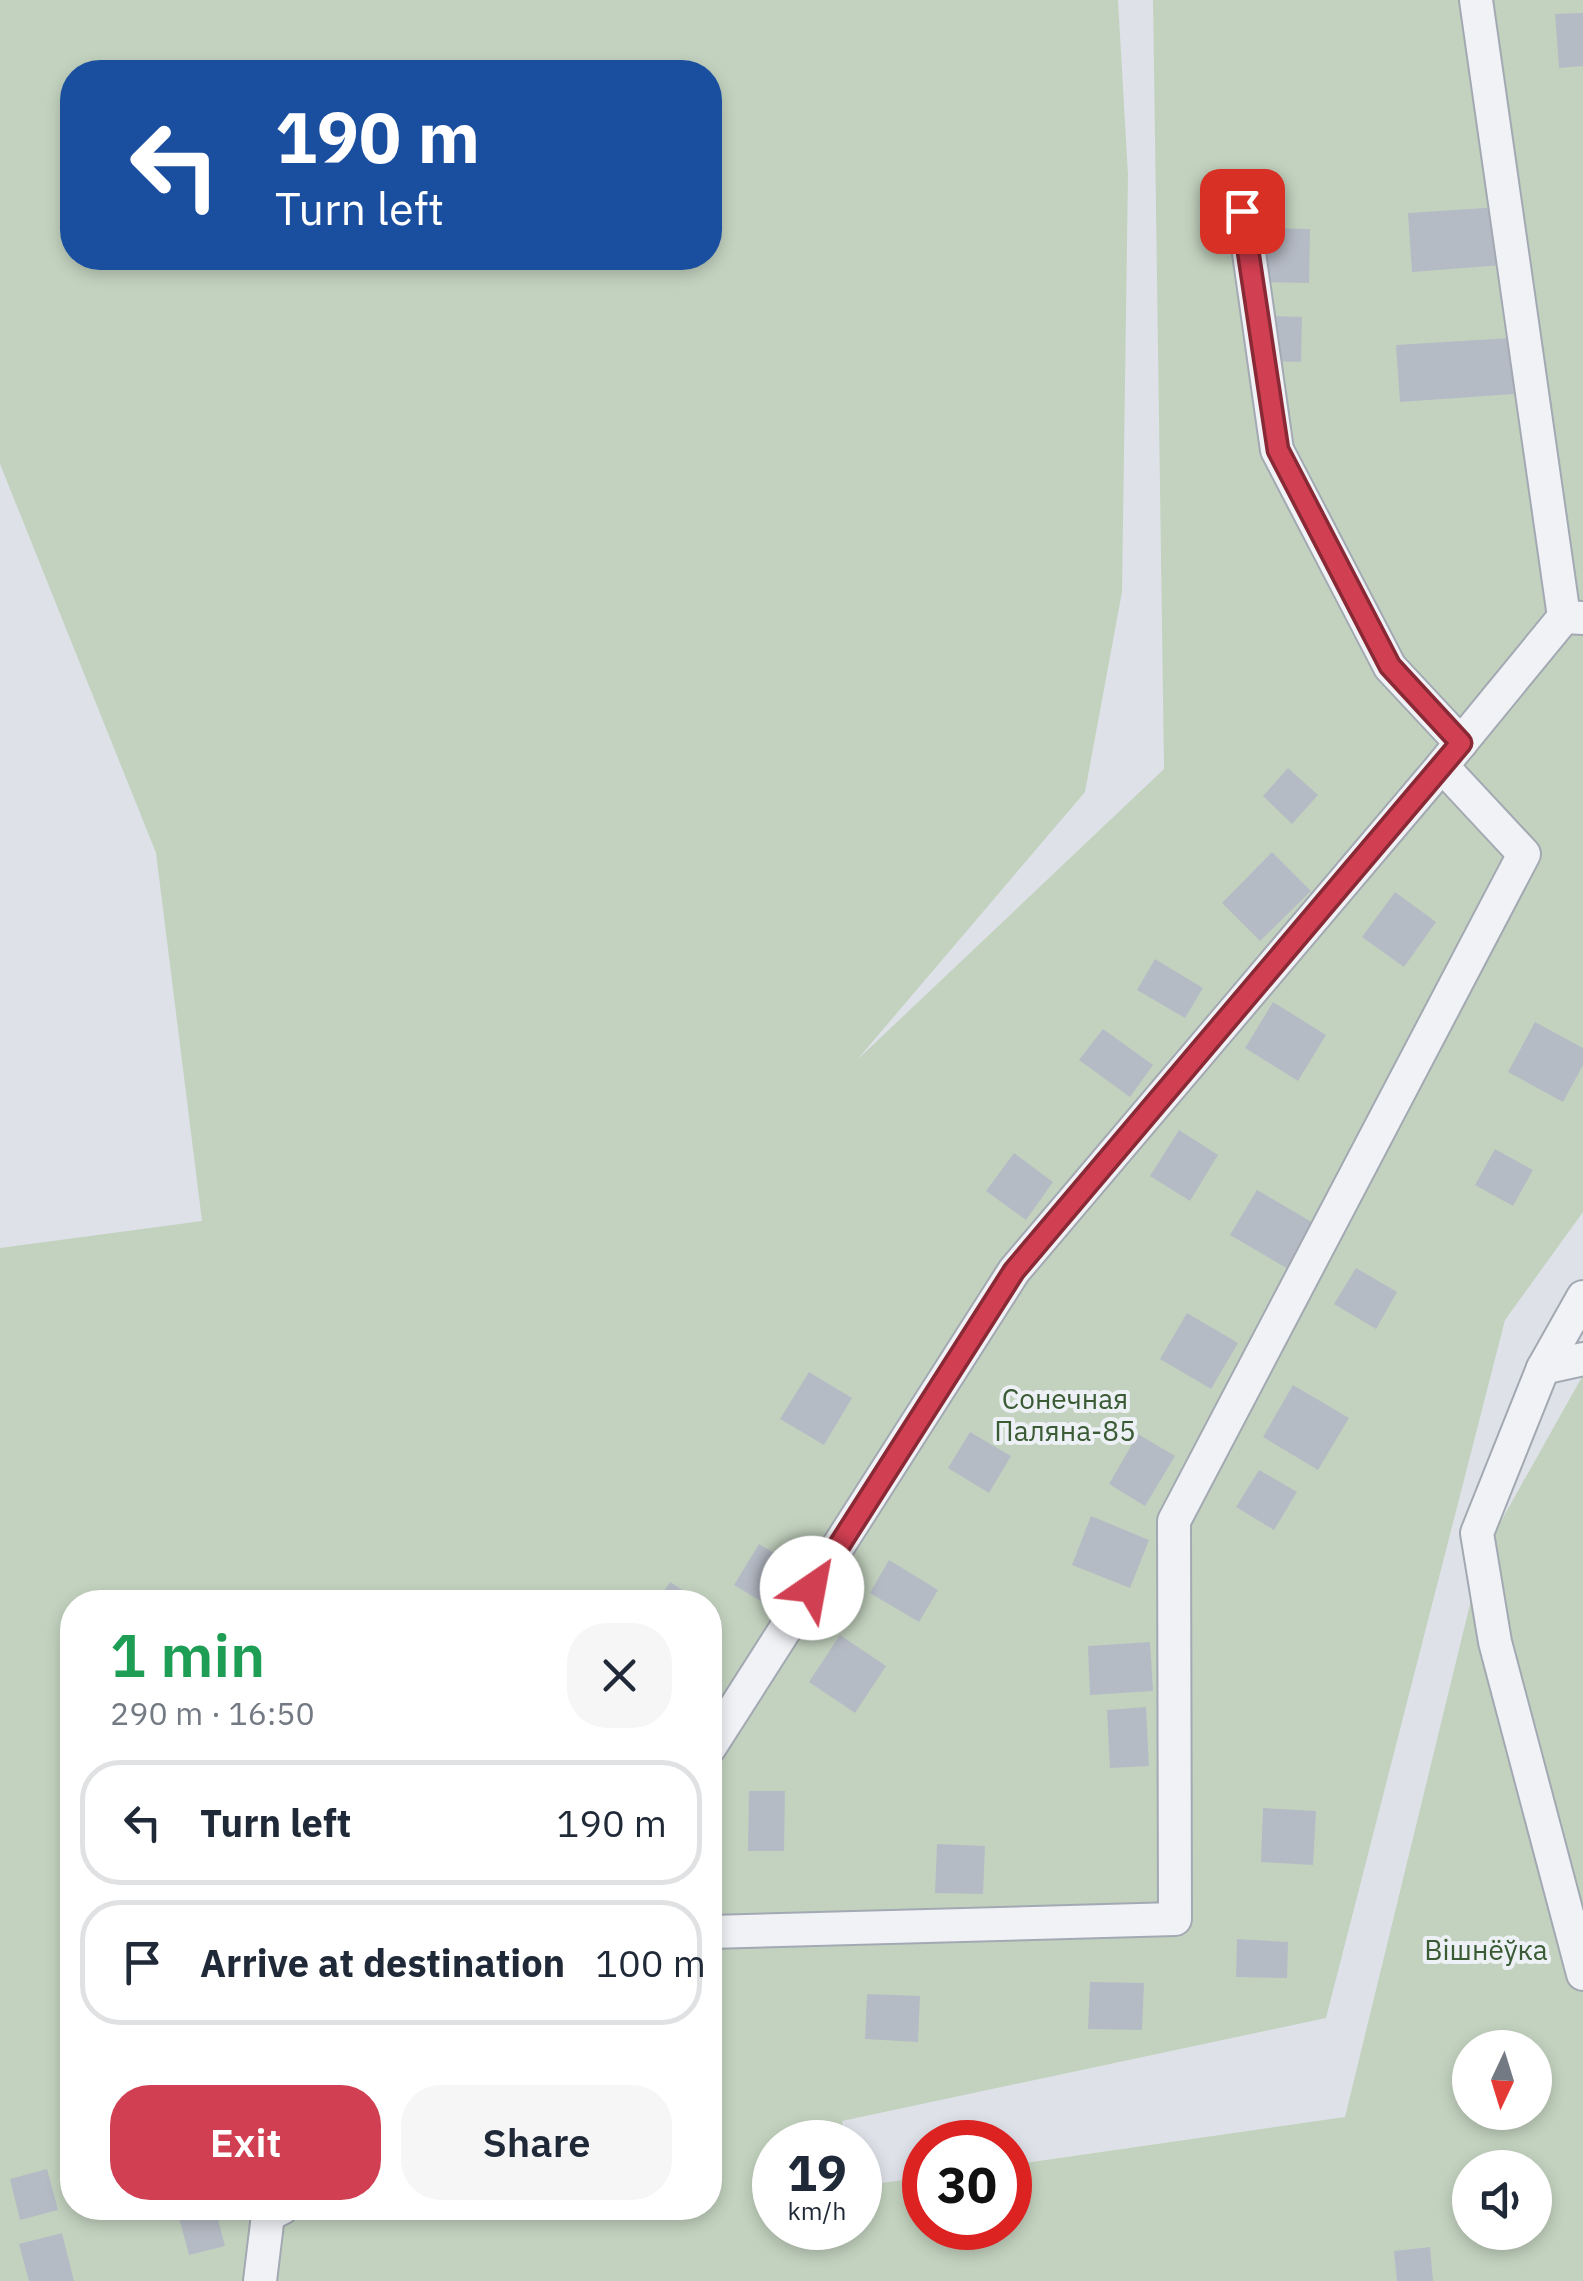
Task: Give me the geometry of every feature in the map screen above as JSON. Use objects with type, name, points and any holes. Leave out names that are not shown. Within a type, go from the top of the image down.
[{"type":"street","points":[[722,1728],[1014,1271],[1451,754],[1574,618],[1476,0]]},
{"type":"street","points":[[722,1932],[1175,1918],[1174,1521],[1524,854],[1390,666],[1278,450],[1242,211]]},
{"type":"street","points":[[1583,1297],[1543,1368],[1477,1532],[1496,1642],[1583,1974]]},
{"type":"street","points":[[1543,1368],[1583,1359]]},
{"type":"street","points":[[260,2281],[267,2220]]},
{"type":"green space","points":[[0,0],[1118,0],[1128,175],[1122,592],[1085,792],[857,1060],[1164,769],[1153,0],[1583,0],[1583,1212],[1505,1320],[1326,2018],[847,2120],[752,2120],[752,2250],[882,2250],[882,2183],[902,2180],[902,2250],[1032,2250],[1032,2162],[1345,2117],[1482,1555],[1583,1375],[1583,2281],[0,2281],[0,1248],[202,1221],[156,853],[0,464]]},
{"type":"building","points":[[1583,13],[1583,66],[1559,68],[1555,14]]},
{"type":"building","points":[[1500,207],[1503,265],[1412,272],[1408,213]]},
{"type":"building","points":[[1265,228],[1310,229],[1309,283],[1263,282]]},
{"type":"building","points":[[1269,316],[1302,317],[1301,362],[1268,361]]},
{"type":"building","points":[[1510,338],[1514,394],[1400,402],[1396,345]]},
{"type":"building","points":[[1288,768],[1318,795],[1292,824],[1263,796]]},
{"type":"building","points":[[1272,852],[1311,891],[1260,941],[1222,903]]},
{"type":"building","points":[[1395,892],[1436,922],[1404,967],[1362,937]]},
{"type":"building","points":[[1155,959],[1203,988],[1185,1018],[1137,990]]},
{"type":"building","points":[[1273,1002],[1326,1035],[1298,1081],[1245,1048]]},
{"type":"building","points":[[1535,1022],[1583,1048],[1583,1065],[1563,1102],[1508,1072]]},
{"type":"building","points":[[1103,1029],[1153,1065],[1130,1097],[1079,1060]]},
{"type":"building","points":[[1179,1130],[1218,1155],[1190,1201],[1150,1176]]},
{"type":"building","points":[[1495,1149],[1533,1170],[1513,1206],[1475,1185]]},
{"type":"building","points":[[1014,1153],[1053,1182],[1026,1220],[986,1191]]},
{"type":"building","points":[[1257,1190],[1322,1228],[1295,1273],[1230,1235]]},
{"type":"building","points":[[1356,1268],[1397,1292],[1376,1329],[1334,1304]]},
{"type":"building","points":[[1187,1313],[1238,1343],[1211,1389],[1160,1359]]},
{"type":"building","points":[[809,1372],[852,1398],[824,1445],[780,1419]]},
{"type":"building","points":[[1293,1385],[1349,1418],[1318,1470],[1263,1437]]},
{"type":"building","points":[[970,1432],[1011,1456],[989,1493],[948,1468]]},
{"type":"building","points":[[1138,1434],[1175,1456],[1145,1506],[1109,1484]]},
{"type":"building","points":[[1259,1470],[1297,1492],[1274,1530],[1236,1507]]},
{"type":"building","points":[[1091,1516],[1149,1540],[1130,1588],[1072,1565]]},
{"type":"building","points":[[759,1544],[804,1571],[779,1612],[734,1585]]},
{"type":"building","points":[[889,1560],[938,1590],[919,1622],[870,1593]]},
{"type":"building","points":[[670,1582],[682,1590],[665,1590]]},
{"type":"building","points":[[840,1635],[886,1666],[855,1713],[809,1682]]},
{"type":"building","points":[[1150,1642],[1153,1691],[1090,1695],[1088,1646]]},
{"type":"building","points":[[1146,1707],[1149,1766],[1110,1768],[1107,1710]]},
{"type":"building","points":[[749,1791],[785,1791],[784,1851],[748,1851]]},
{"type":"building","points":[[1263,1808],[1316,1811],[1313,1865],[1261,1862]]},
{"type":"building","points":[[937,1844],[985,1846],[983,1894],[935,1893]]},
{"type":"building","points":[[1237,1939],[1288,1942],[1287,1978],[1236,1977]]},
{"type":"building","points":[[1090,1982],[1144,1983],[1142,2030],[1088,2029]]},
{"type":"building","points":[[867,1994],[920,1996],[918,2042],[865,2039]]},
{"type":"building","points":[[47,2169],[58,2210],[20,2220],[10,2179]]},
{"type":"building","points":[[180,2220],[218,2220],[225,2246],[189,2255]]},
{"type":"building","points":[[62,2233],[74,2281],[29,2281],[19,2244]]},
{"type":"building","points":[[1430,2247],[1433,2281],[1397,2281],[1394,2251]]},
{"type":"route","points":[[812,1588],[1014,1271],[1461,743],[1390,666],[1278,450],[1242,211]]},
{"type":"park label","name":"Сонечная Паляна-85","points":[[1065,1415]]},
{"type":"park label","name":"Вішнёўка","points":[[1486,1950]]}]
